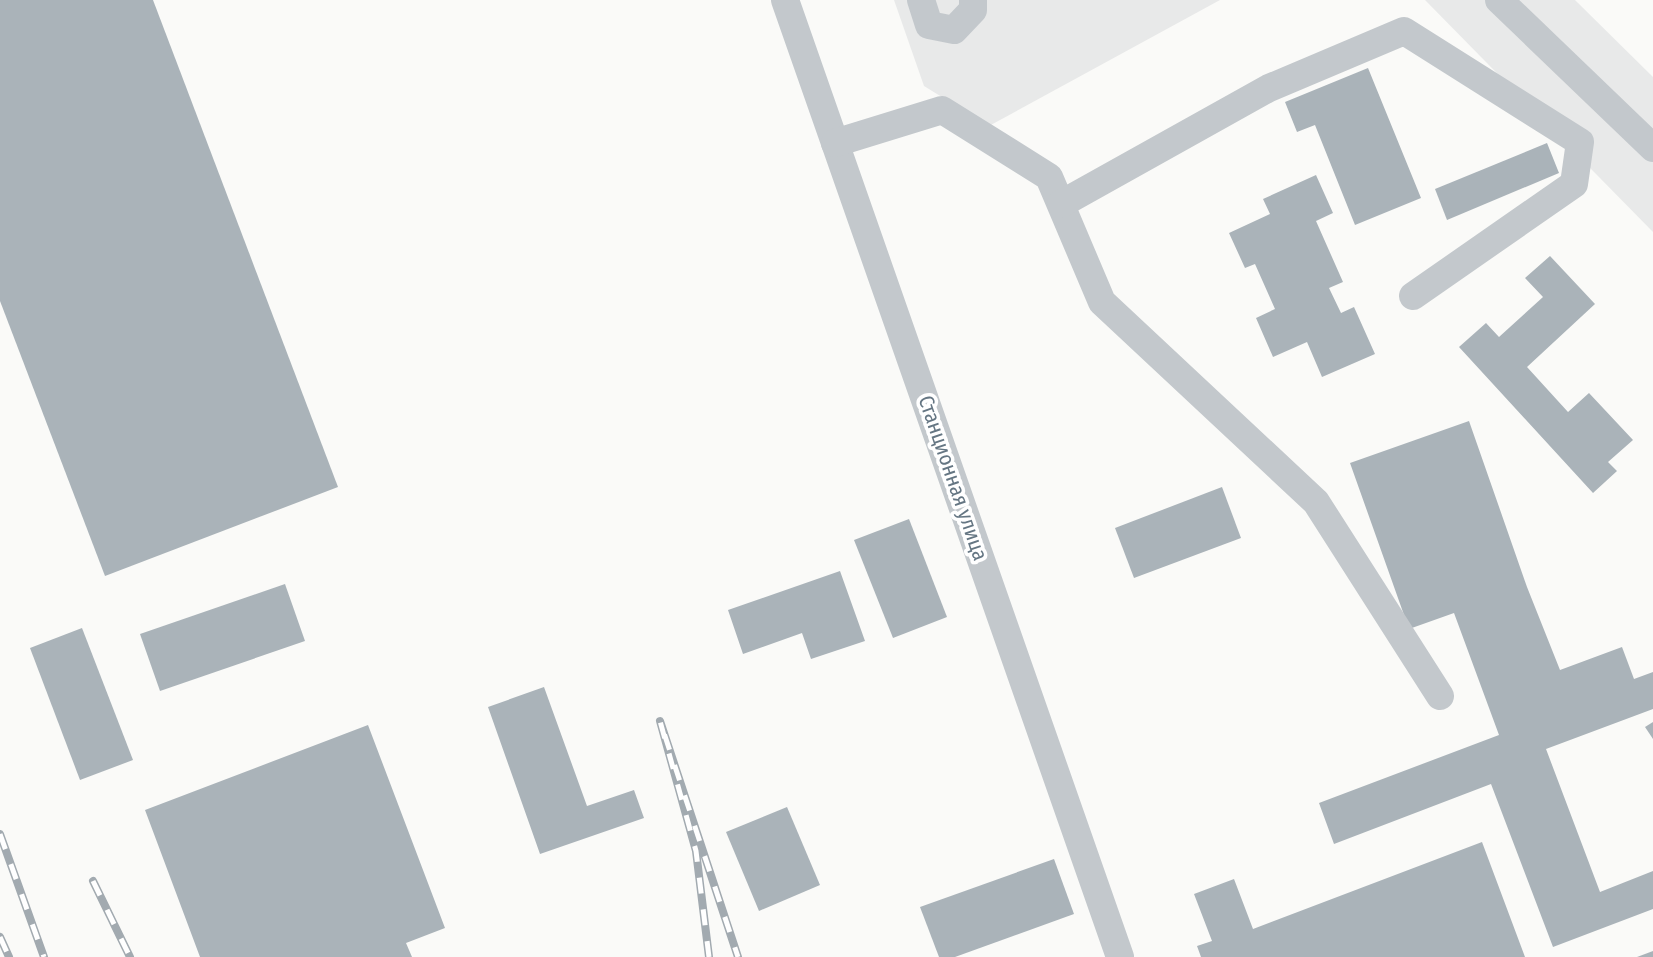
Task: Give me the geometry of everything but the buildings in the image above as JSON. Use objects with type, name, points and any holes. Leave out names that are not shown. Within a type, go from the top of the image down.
[{"type":"street","name":"Станционная улица","points":[[785,0],[1120,957]]},
{"type":"street","points":[[921,0],[929,25],[954,30],[973,9],[973,0]]},
{"type":"street","points":[[1499,0],[1653,149]]},
{"type":"street","points":[[1061,204],[1269,88],[1404,31],[1580,142],[1574,184],[1413,296]]},
{"type":"street","points":[[835,143],[942,110],[1049,177],[1101,302],[1316,502],[1440,696]]},
{"type":"shaded area","points":[[894,0],[1220,0],[989,126],[924,86]]},
{"type":"shaded area","points":[[1425,0],[1575,0],[1653,77],[1653,232]]},
{"type":"railway","points":[[709,957],[696,851],[660,721],[738,957]]},
{"type":"railway","points":[[0,834],[44,957]]},
{"type":"railway","points":[[93,881],[130,957]]},
{"type":"railway","points":[[0,937],[9,957]]}]
